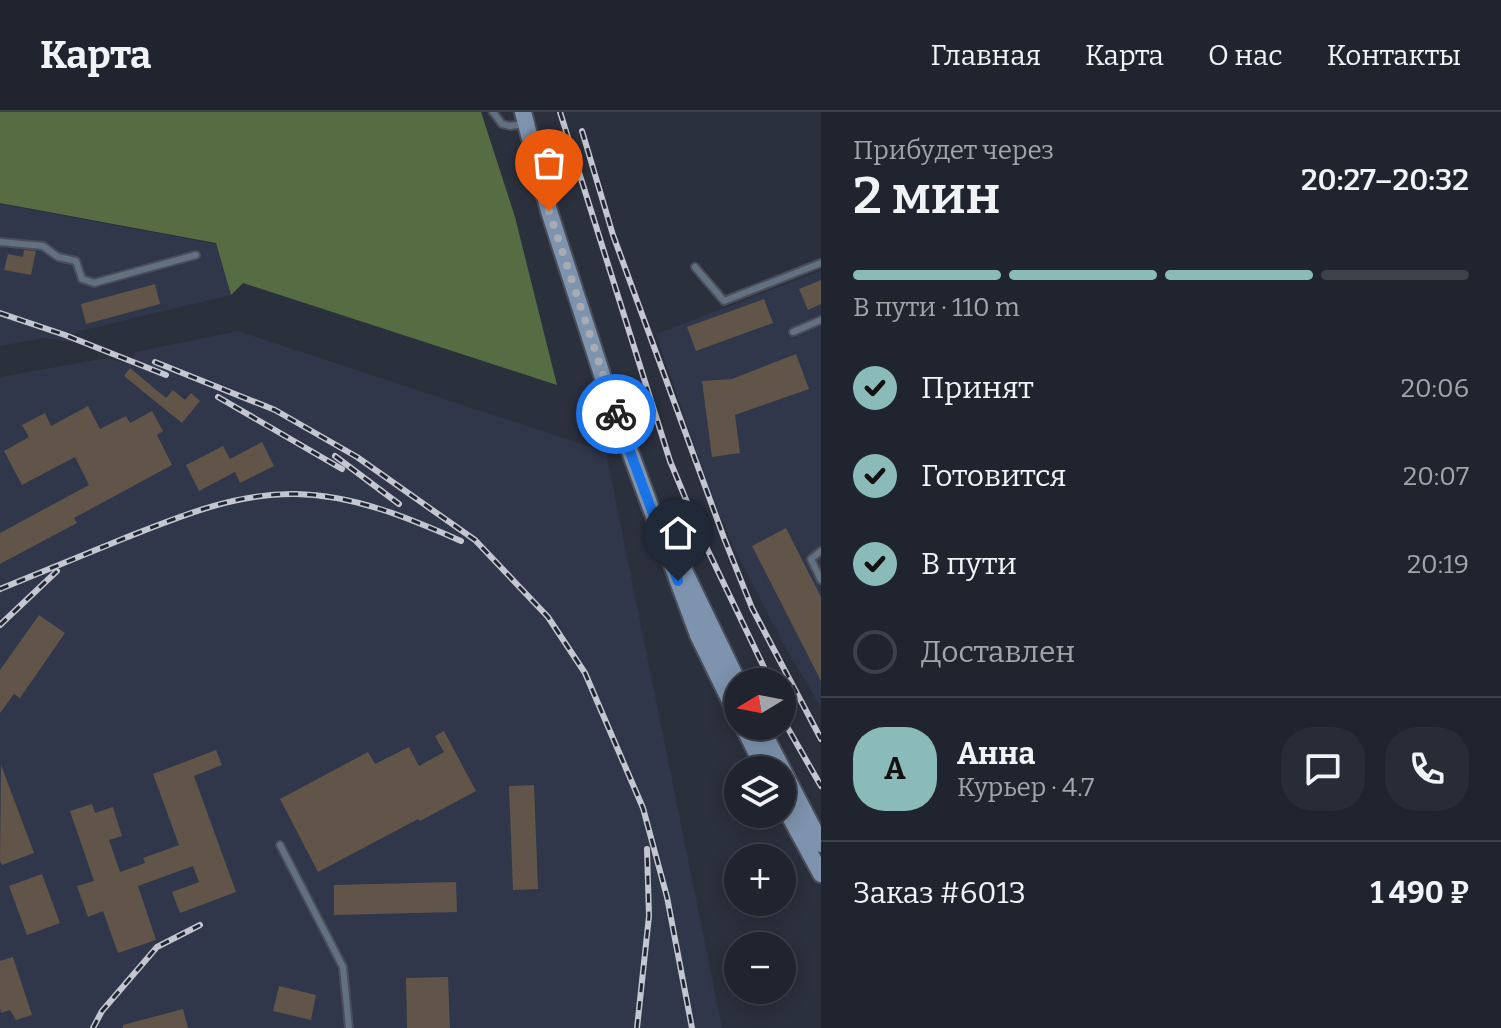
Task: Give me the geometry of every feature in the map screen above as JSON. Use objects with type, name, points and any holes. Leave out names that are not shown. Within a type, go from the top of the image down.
[{"type":"main road","points":[[524,118],[575,296],[698,635],[724,688]]},
{"type":"main road","points":[[638,475],[731,668]]},
{"type":"main road","points":[[767,740],[821,844]]},
{"type":"main road","points":[[796,828],[821,874]]},
{"type":"lane","points":[[493,112],[502,124],[510,126],[524,118]]},
{"type":"lane","points":[[0,242],[43,246],[58,257],[76,261],[82,279],[94,283],[196,255]]},
{"type":"lane","points":[[695,267],[724,301],[821,263]]},
{"type":"lane","points":[[793,332],[821,320]]},
{"type":"lane","points":[[821,551],[811,559],[821,580]]},
{"type":"lane","points":[[280,845],[343,967],[349,1028]]},
{"type":"shaded area","points":[[0,204],[216,244],[231,295],[76,332],[72,342],[44,338],[0,346]]},
{"type":"shaded area","points":[[821,271],[821,707],[785,647],[734,548],[709,488],[656,334]]},
{"type":"shaded area","points":[[238,331],[606,452],[722,1028],[0,1028],[0,377],[107,358],[131,364],[135,352]]},
{"type":"green space","points":[[0,112],[481,112],[515,217],[557,385],[243,283],[231,295],[216,243],[0,203]]},
{"type":"building","points":[[24,250],[36,251],[31,275],[4,270],[8,254],[23,257]]},
{"type":"building","points":[[821,280],[821,304],[808,310],[799,289]]},
{"type":"building","points":[[155,284],[160,304],[86,324],[81,304]]},
{"type":"building","points":[[764,299],[773,323],[696,351],[687,327]]},
{"type":"building","points":[[796,354],[809,389],[735,415],[740,453],[712,457],[702,381],[732,379]]},
{"type":"building","points":[[130,368],[166,398],[173,390],[185,400],[191,393],[200,401],[182,423],[124,376]]},
{"type":"building","points":[[88,406],[100,429],[126,416],[130,423],[152,411],[163,431],[157,435],[172,465],[74,518],[77,523],[0,564],[0,533],[89,485],[75,457],[22,485],[4,451],[29,437],[22,425],[45,413],[51,426]]},
{"type":"building","points":[[262,442],[274,466],[240,483],[235,472],[199,491],[186,465],[223,446],[230,459]]},
{"type":"building","points":[[786,528],[821,597],[821,681],[752,546]]},
{"type":"building","points":[[39,615],[65,633],[20,698],[14,694],[0,713],[0,670]]},
{"type":"building","points":[[444,731],[476,791],[318,872],[280,799],[368,752],[375,764],[409,747],[419,766],[444,752],[435,736]]},
{"type":"building","points":[[216,750],[222,765],[194,776],[236,892],[180,913],[172,892],[199,882],[193,866],[138,886],[156,940],[118,953],[103,911],[88,917],[77,886],[94,881],[70,811],[92,804],[95,813],[113,807],[122,836],[109,840],[120,872],[145,863],[143,858],[179,845],[153,774]]},
{"type":"building","points":[[1,765],[34,853],[2,865],[0,861]]},
{"type":"building","points":[[534,785],[538,889],[513,890],[509,786]]},
{"type":"building","points":[[42,874],[60,923],[27,935],[9,886]]},
{"type":"building","points":[[456,882],[457,912],[334,915],[334,885]]},
{"type":"building","points":[[13,957],[32,1015],[16,1020],[10,1010],[1,1013],[0,1008],[0,961]]},
{"type":"building","points":[[448,977],[450,1028],[407,1028],[406,978]]},
{"type":"building","points":[[279,986],[316,995],[311,1020],[273,1011]]},
{"type":"building","points":[[183,1009],[188,1028],[123,1028],[123,1025]]},
{"type":"railway","points":[[560,112],[670,461],[701,536],[764,668]]},
{"type":"railway","points":[[582,131],[613,235],[724,538],[752,608],[821,739]]},
{"type":"railway","points":[[0,313],[166,375]]},
{"type":"railway","points":[[155,362],[275,410],[357,457],[475,540],[548,617],[585,673],[643,808],[667,897],[692,1028]]},
{"type":"railway","points":[[218,397],[342,469]]},
{"type":"railway","points":[[335,456],[399,504]]},
{"type":"railway","points":[[0,589],[188,514],[251,497],[318,495],[360,503],[461,541]]},
{"type":"railway","points":[[0,625],[57,571]]},
{"type":"railway","points":[[795,740],[821,786]]},
{"type":"railway","points":[[637,1028],[649,916],[647,849]]},
{"type":"railway","points":[[93,1028],[102,1011],[157,947],[200,925]]},
{"type":"way so far","points":[[549,211],[616,414]]},
{"type":"route","points":[[616,414],[678,581]]}]
